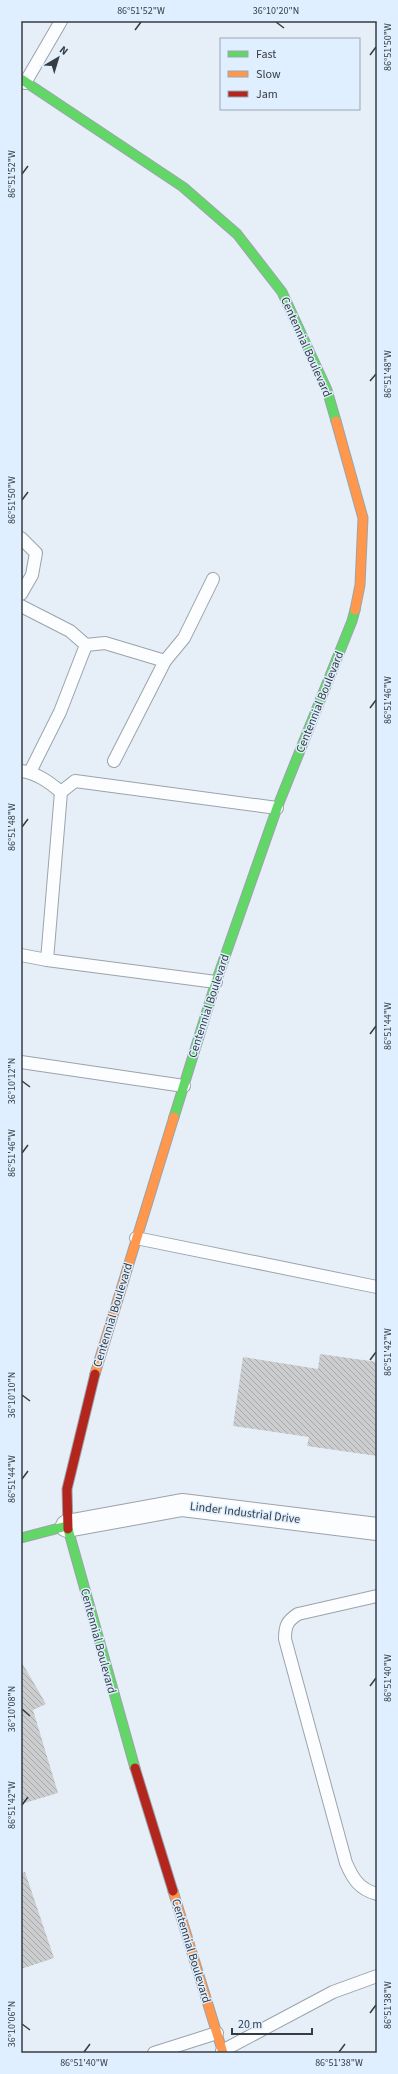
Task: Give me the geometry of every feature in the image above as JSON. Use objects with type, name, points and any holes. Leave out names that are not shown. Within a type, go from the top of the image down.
[{"type":"main road","name":"Centennial Boulevard","points":[[22,81],[183,187],[237,234],[282,292],[327,390],[370,517],[360,584],[352,621],[276,808],[216,982],[89,1392],[67,1489],[67,1526],[121,1724],[222,2052]]},
{"type":"main road","points":[[21,1538],[67,1526]]},
{"type":"street","name":"Linder Industrial Drive","points":[[67,1526],[182,1504],[376,1532]]},
{"type":"lane","points":[[22,81],[61,21]]},
{"type":"lane","points":[[21,538],[36,553],[32,575],[21,594]]},
{"type":"lane","points":[[114,761],[165,661],[184,638],[213,579]]},
{"type":"lane","points":[[21,606],[70,631],[86,645],[105,643],[165,661]]},
{"type":"lane","points":[[61,792],[50,783],[26,772],[60,712],[86,645]]},
{"type":"lane","points":[[47,960],[61,792],[75,781],[276,808]]},
{"type":"lane","points":[[21,955],[47,960],[216,982]]},
{"type":"lane","points":[[21,1062],[184,1086]]},
{"type":"lane","points":[[136,1238],[377,1287]]},
{"type":"lane","points":[[377,1596],[298,1614],[291,1618],[285,1626],[285,1639],[346,1863],[353,1879],[360,1886],[377,1894]]},
{"type":"lane","points":[[222,2052],[333,1992],[377,1976]]},
{"type":"lane","points":[[154,2053],[217,2033]]},
{"type":"building","points":[[320,1354],[377,1362],[377,1456],[307,1446],[309,1437],[233,1426],[243,1357],[318,1369]]},
{"type":"building","points":[[21,1661],[46,1704],[33,1710],[58,1793],[21,1804]]},
{"type":"building","points":[[25,1872],[54,1958],[21,1969],[21,1873]]},
{"type":"traffic: fast","points":[[21,79],[183,187],[237,234],[282,292],[327,390],[336,421]]},
{"type":"traffic: fast","points":[[174,1117],[216,982],[277,808],[352,621],[355,610]]},
{"type":"traffic: fast","points":[[21,1538],[67,1526]]},
{"type":"traffic: fast","points":[[68,1529],[135,1768]]},
{"type":"traffic: slow","points":[[336,421],[363,518],[360,585],[355,610]]},
{"type":"traffic: slow","points":[[95,1374],[174,1117]]},
{"type":"traffic: slow","points":[[173,1891],[223,2053]]},
{"type":"traffic: jam","points":[[68,1529],[67,1489],[95,1374]]},
{"type":"traffic: jam","points":[[135,1768],[173,1891]]}]
